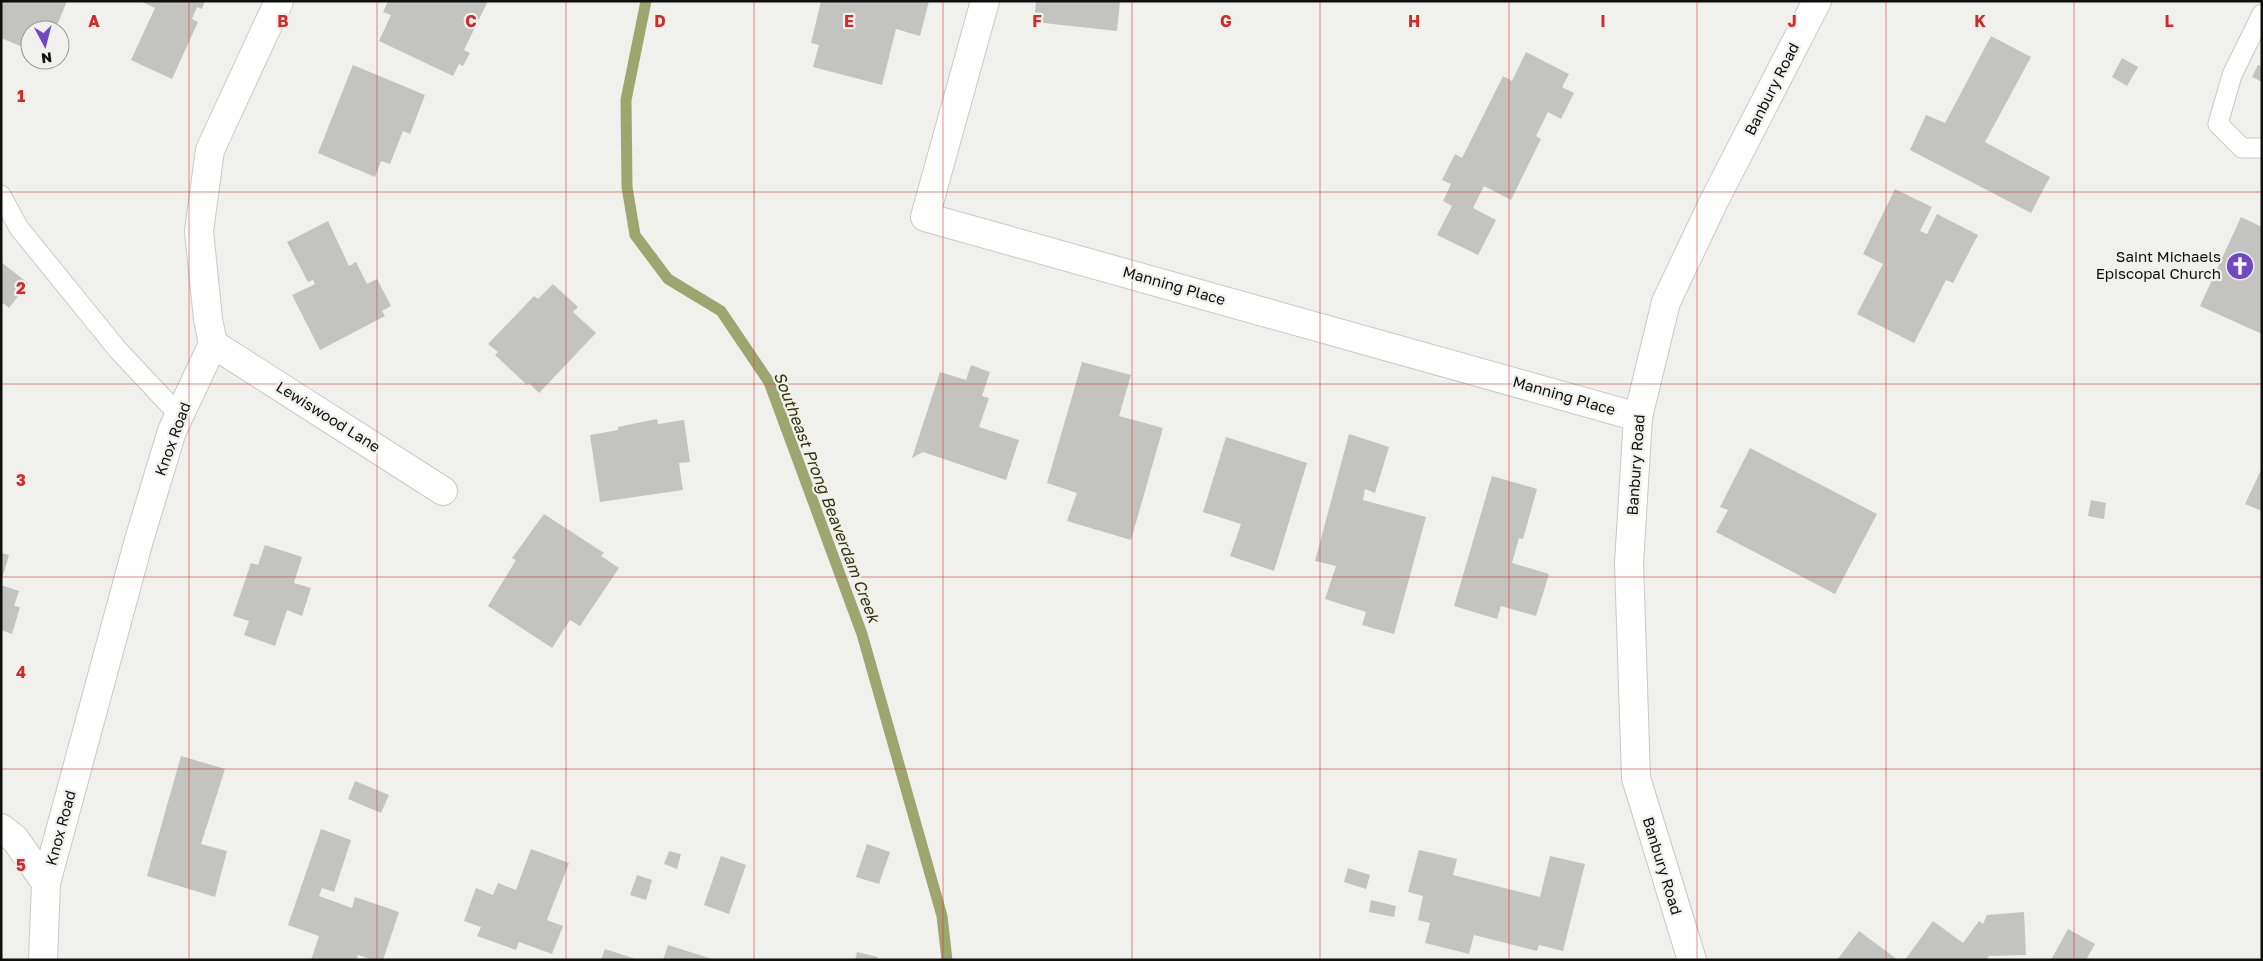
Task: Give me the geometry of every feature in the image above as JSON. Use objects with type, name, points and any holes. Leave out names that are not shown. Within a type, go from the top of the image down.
[{"type":"street","points":[[213,344],[208,319],[199,230],[210,150],[279,1]]},
{"type":"street","name":"Manning Place","points":[[985,1],[925,216],[1638,416]]},
{"type":"street","name":"Banbury Road","points":[[1692,960],[1636,778],[1629,563],[1638,416],[1666,302],[1714,201],[1818,1]]},
{"type":"street","name":"Knox Road","points":[[43,960],[46,883],[139,540],[172,431],[213,344]]},
{"type":"street","name":"Lewiswood Lane","points":[[213,344],[443,490]]},
{"type":"street","points":[[1,828],[15,839],[46,883]]},
{"type":"lane","points":[[2262,14],[2232,75],[2218,124],[2242,148],[2262,148]]},
{"type":"lane","points":[[1,195],[19,228],[118,350],[179,416]]},
{"type":"building","points":[[1,1],[67,1],[59,20],[20,20],[20,46],[1,38]]},
{"type":"building","points":[[140,1],[205,1],[202,9],[197,7],[192,19],[198,22],[172,79],[131,60],[155,8]]},
{"type":"building","points":[[388,1],[488,1],[464,50],[470,53],[463,66],[459,64],[453,76],[379,41],[391,15],[383,12]]},
{"type":"building","points":[[821,1],[929,1],[920,36],[896,29],[882,85],[813,67],[819,45],[811,43]]},
{"type":"building","points":[[1036,1],[1120,1],[1117,31],[1034,22]]},
{"type":"building","points":[[1991,36],[2031,57],[1985,142],[2050,177],[2031,213],[1910,150],[1926,115],[1945,123]]},
{"type":"building","points":[[1526,52],[1569,74],[1562,87],[1574,93],[1561,119],[1548,112],[1536,136],[1541,139],[1511,200],[1484,186],[1473,208],[1496,220],[1478,255],[1437,235],[1452,206],[1443,201],[1451,184],[1442,180],[1455,154],[1462,158],[1503,76],[1512,81]]},
{"type":"building","points":[[2122,58],[2138,67],[2127,86],[2112,77]]},
{"type":"building","points":[[353,65],[425,95],[410,134],[403,131],[390,164],[381,161],[375,177],[318,153]]},
{"type":"building","points":[[2258,65],[2262,66],[2262,82],[2252,77]]},
{"type":"building","points":[[1895,189],[1932,207],[1920,231],[1927,234],[1937,214],[1978,235],[1953,283],[1946,280],[1914,343],[1857,314],[1883,264],[1863,254]]},
{"type":"building","name":"Saint Michaels Episcopal Church","points":[[2241,217],[2262,227],[2262,334],[2200,306]]},
{"type":"building","points":[[328,221],[349,266],[356,262],[367,284],[377,279],[391,306],[382,311],[385,316],[320,350],[292,295],[315,284],[313,280],[308,282],[287,242]]},
{"type":"building","points":[[1,262],[28,283],[9,308],[3,303],[1,306]]},
{"type":"building","points":[[553,284],[578,307],[573,312],[596,333],[539,393],[529,383],[527,385],[495,355],[498,352],[488,344],[534,296],[538,299]]},
{"type":"building","points":[[1082,362],[1131,375],[1119,416],[1163,428],[1131,540],[1067,521],[1077,493],[1047,483]]},
{"type":"building","points":[[971,365],[990,372],[982,396],[989,398],[979,427],[1019,440],[1006,480],[923,452],[912,458],[940,372],[966,380]]},
{"type":"building","points":[[657,419],[658,424],[684,420],[690,462],[679,463],[683,490],[600,502],[590,435],[618,430],[618,427]]},
{"type":"building","points":[[1349,434],[1389,447],[1375,493],[1365,489],[1363,500],[1426,517],[1394,634],[1362,625],[1366,612],[1325,599],[1336,566],[1315,561]]},
{"type":"building","points":[[1226,437],[1307,463],[1274,571],[1230,556],[1241,524],[1203,512]]},
{"type":"building","points":[[1750,448],[1877,514],[1835,594],[1716,532],[1728,510],[1720,507]]},
{"type":"building","points":[[2262,468],[2262,511],[2245,504]]},
{"type":"building","points":[[1492,476],[1537,489],[1523,539],[1519,538],[1512,563],[1549,574],[1536,616],[1501,606],[1497,619],[1454,606]]},
{"type":"building","points":[[2091,500],[2106,503],[2104,519],[2088,516]]},
{"type":"building","points":[[544,514],[604,553],[601,556],[619,568],[580,626],[570,620],[552,648],[488,606],[516,560],[512,558]]},
{"type":"building","points":[[265,545],[302,557],[294,583],[311,588],[302,616],[287,610],[275,646],[244,635],[249,621],[233,616],[251,563],[258,565]]},
{"type":"building","points":[[1,553],[9,555],[2,579],[1,579]]},
{"type":"building","points":[[1,585],[19,591],[14,606],[20,607],[12,634],[1,630]]},
{"type":"building","points":[[181,756],[225,769],[201,844],[227,851],[215,897],[147,876]]},
{"type":"building","points":[[355,781],[389,795],[381,813],[348,799]]},
{"type":"building","points":[[321,829],[351,840],[334,892],[322,888],[319,896],[352,908],[355,897],[399,912],[383,960],[373,960],[358,955],[357,960],[311,960],[319,936],[288,925]]},
{"type":"building","points":[[867,844],[890,852],[879,884],[856,877]]},
{"type":"building","points":[[531,849],[569,863],[547,920],[563,926],[552,954],[519,942],[516,950],[477,936],[481,927],[464,921],[476,888],[493,895],[498,883],[516,890]]},
{"type":"building","points":[[1419,850],[1457,859],[1453,875],[1540,897],[1550,856],[1585,864],[1563,951],[1539,945],[1537,951],[1474,935],[1469,954],[1425,943],[1430,923],[1418,920],[1423,896],[1408,892]]},
{"type":"building","points":[[669,851],[681,854],[677,869],[664,864]]},
{"type":"building","points":[[721,856],[746,865],[729,914],[704,905]]},
{"type":"building","points":[[1348,868],[1370,875],[1366,889],[1344,882]]},
{"type":"building","points":[[637,875],[652,880],[646,900],[630,895]]},
{"type":"building","points":[[1371,900],[1396,906],[1394,917],[1369,912]]},
{"type":"building","points":[[2024,912],[2026,955],[1989,956],[1986,960],[1905,960],[1933,921],[1963,943],[1979,921],[1983,924],[1987,915]]},
{"type":"building","points":[[2068,929],[2095,944],[2086,960],[2051,960]]},
{"type":"building","points":[[1859,931],[1898,960],[1837,960]]},
{"type":"building","points":[[668,945],[712,959],[712,960],[663,960]]},
{"type":"building","points":[[605,949],[636,959],[636,960],[601,960]]},
{"type":"building","points":[[857,952],[878,957],[877,960],[855,960]]},
{"type":"waterway","name":"Southeast Prong Beaverdam Creek","points":[[646,1],[626,100],[627,187],[635,235],[668,279],[721,311],[769,382],[862,634],[942,916],[947,960]]},
{"type":"place","name":"Saint Michaels Episcopal Church","points":[[2240,266]]}]
